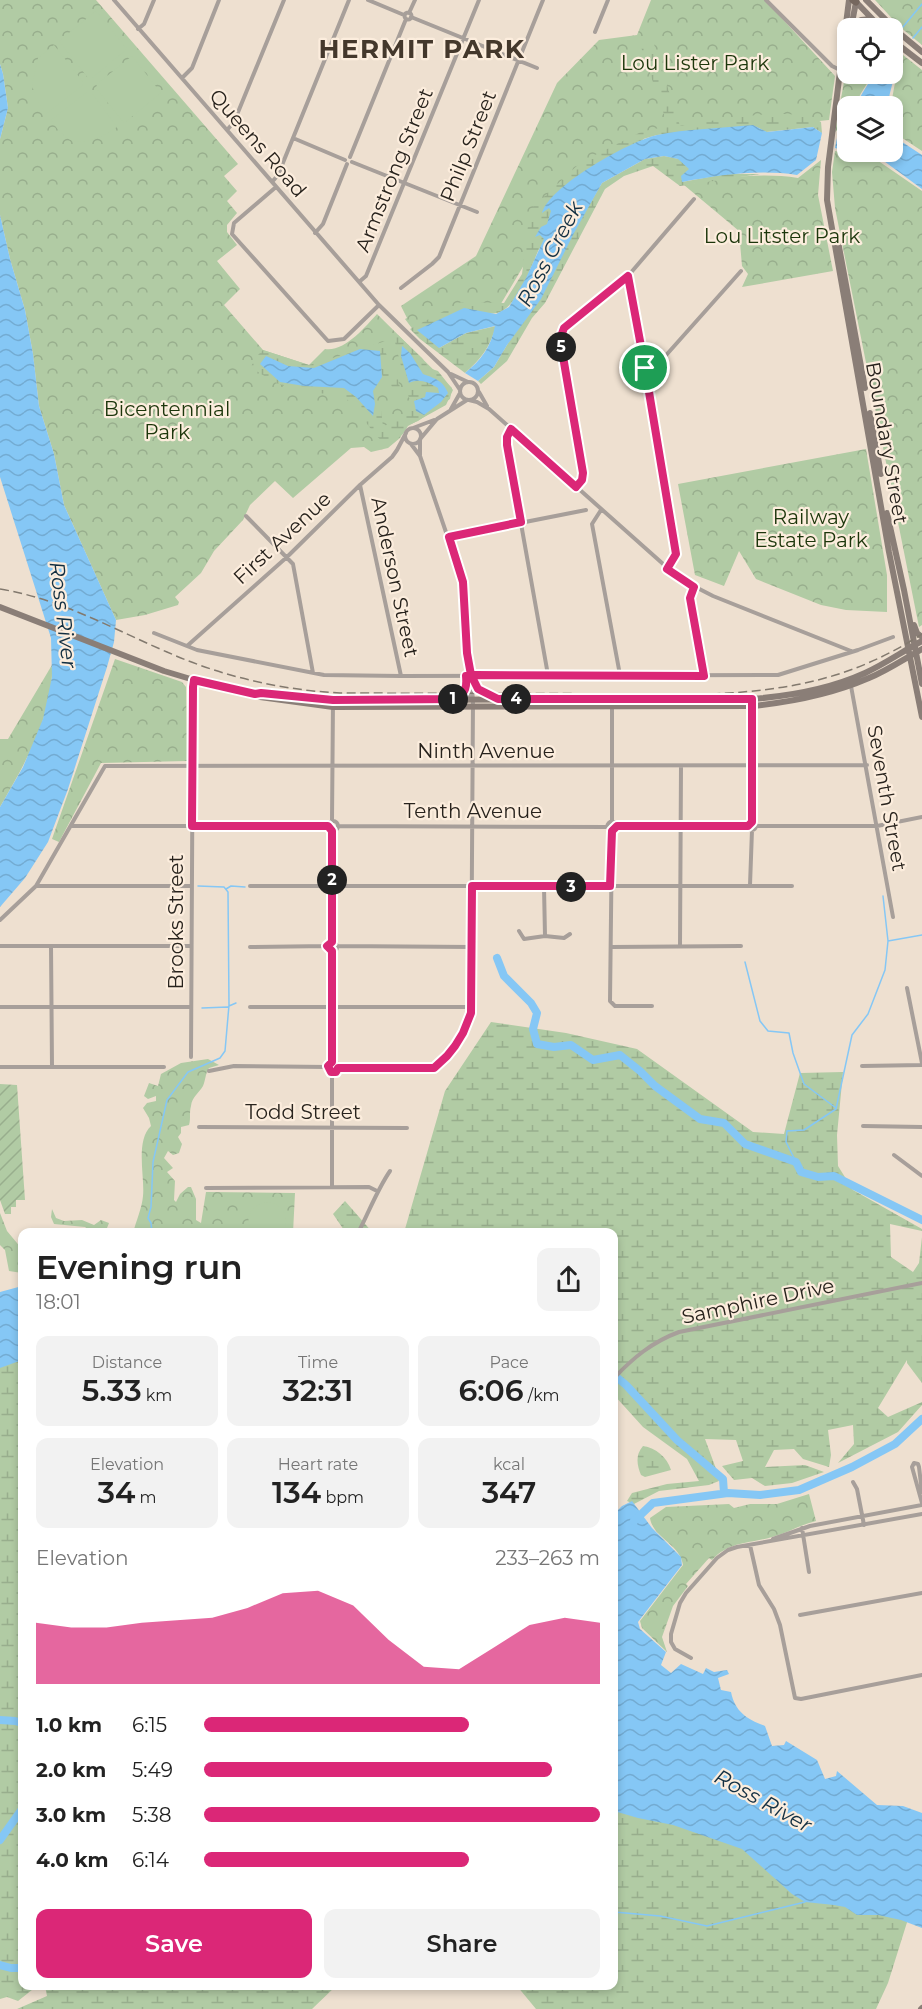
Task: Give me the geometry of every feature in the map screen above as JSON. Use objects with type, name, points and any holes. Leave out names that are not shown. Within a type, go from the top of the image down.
[{"type":"main road","points":[[866,0],[897,32],[922,52]]},
{"type":"main road","name":"Boundary Street","points":[[849,18],[854,1]]},
{"type":"main road","points":[[854,1],[870,18]]},
{"type":"main road","points":[[852,18],[854,1]]},
{"type":"main road","points":[[903,48],[922,63]]},
{"type":"main road","name":"Boundary Street","points":[[839,84],[826,191],[889,552],[922,684]]},
{"type":"main road","name":"Boundary Street","points":[[829,210],[842,260],[892,542],[906,595],[922,717]]},
{"type":"main road","points":[[0,607],[119,654],[194,680],[288,702],[333,704],[471,702],[612,706],[803,699],[850,686],[898,663],[914,650],[922,639],[915,629],[906,595]]},
{"type":"main road","points":[[333,704],[456,699],[471,702],[498,699],[752,702],[838,683],[866,673],[914,650]]},
{"type":"main road","points":[[898,663],[908,667],[912,688],[920,705]]},
{"type":"main road","points":[[468,675],[478,689],[498,699]]},
{"type":"main road","points":[[456,699],[464,693],[467,686]]},
{"type":"street","name":"Queens Road","points":[[114,0],[393,322],[448,372]]},
{"type":"street","points":[[138,29],[144,24],[154,0]]},
{"type":"street","points":[[182,78],[192,68],[219,0]]},
{"type":"street","points":[[227,130],[234,122],[284,0]]},
{"type":"street","points":[[272,182],[278,175],[349,0]]},
{"type":"street","points":[[368,0],[537,68]]},
{"type":"street","points":[[315,233],[323,224],[415,0]]},
{"type":"street","name":"Armstrong Street","points":[[359,282],[366,276],[479,0]]},
{"type":"street","name":"Philp Street","points":[[401,288],[436,261],[543,0]]},
{"type":"street","points":[[595,32],[608,0]]},
{"type":"street","points":[[766,0],[832,66],[837,68]]},
{"type":"street","points":[[293,138],[477,212]]},
{"type":"street","points":[[276,187],[234,223],[232,234],[328,341],[344,339],[379,306]]},
{"type":"street","points":[[576,487],[582,480],[583,473],[560,339],[564,328],[628,276],[694,199]]},
{"type":"street","points":[[645,368],[660,362],[741,271]]},
{"type":"street","points":[[628,276],[676,554],[667,569]]},
{"type":"street","points":[[448,372],[475,384],[489,410]]},
{"type":"street","points":[[448,372],[468,400],[477,402],[489,410],[667,569],[694,587],[713,596],[851,651]]},
{"type":"street","points":[[451,409],[463,384],[469,382]]},
{"type":"street","points":[[332,1072],[336,1072],[338,1068],[434,1068],[459,1040],[469,1020],[472,1007],[471,702],[463,582],[420,456],[406,439],[406,433],[474,398],[478,391]]},
{"type":"street","points":[[411,444],[418,442],[437,419]]},
{"type":"street","points":[[412,429],[419,431],[420,456]]},
{"type":"street","points":[[511,429],[507,437],[507,445],[548,675]]},
{"type":"street","name":"First Avenue","points":[[398,450],[406,433]]},
{"type":"street","name":"First Avenue","points":[[187,646],[287,557],[398,450],[411,444]]},
{"type":"street","name":"Anderson Street","points":[[360,485],[401,676]]},
{"type":"street","points":[[601,509],[592,524],[620,675]]},
{"type":"street","points":[[449,537],[586,510]]},
{"type":"street","points":[[246,516],[287,557],[294,568],[313,673]]},
{"type":"street","points":[[694,587],[690,598],[704,676]]},
{"type":"street","points":[[154,633],[197,650],[313,673],[401,676],[778,675],[893,637]]},
{"type":"street","points":[[468,675],[467,686],[471,702]]},
{"type":"street","name":"Brooks Street","points":[[191,1057],[194,680]]},
{"type":"street","name":"Seventh Street","points":[[850,686],[867,765],[893,917]]},
{"type":"street","points":[[750,885],[752,702]]},
{"type":"street","points":[[328,826],[332,821],[333,704]]},
{"type":"street","points":[[612,706],[612,821],[608,826],[612,831],[610,1001],[615,1006],[652,1006]]},
{"type":"street","name":"Ninth Avenue","points":[[72,826],[105,766],[867,765]]},
{"type":"street","points":[[680,946],[681,766]]},
{"type":"street","points":[[612,831],[617,826],[877,826],[922,817]]},
{"type":"street","points":[[332,821],[338,826],[332,831]]},
{"type":"street","points":[[612,821],[617,826]]},
{"type":"street","points":[[0,920],[36,886],[72,826],[328,826]]},
{"type":"street","points":[[328,826],[332,831],[332,942]]},
{"type":"street","name":"Tenth Avenue","points":[[338,826],[608,826]]},
{"type":"street","points":[[36,886],[192,886]]},
{"type":"street","points":[[250,886],[792,886]]},
{"type":"street","points":[[544,887],[545,936]]},
{"type":"street","points":[[519,931],[524,939]]},
{"type":"street","points":[[517,944],[524,939],[545,936],[564,938],[570,934]]},
{"type":"street","points":[[564,938],[569,944]]},
{"type":"street","points":[[332,942],[337,946],[472,947]]},
{"type":"street","points":[[250,947],[327,946],[332,942]]},
{"type":"street","points":[[0,946],[191,946]]},
{"type":"street","points":[[51,946],[52,1066]]},
{"type":"street","points":[[327,946],[332,951],[332,1062],[328,1067]]},
{"type":"street","points":[[332,951],[336,950],[337,946]]},
{"type":"street","points":[[611,947],[741,946]]},
{"type":"street","points":[[862,1066],[922,1064],[907,988]]},
{"type":"street","points":[[0,1007],[191,1007]]},
{"type":"street","points":[[250,1007],[472,1007]]},
{"type":"street","points":[[332,1062],[337,1063],[338,1068]]},
{"type":"street","points":[[209,1071],[234,1066],[328,1067]]},
{"type":"street","points":[[0,1067],[164,1067]]},
{"type":"street","points":[[328,1067],[332,1072],[332,1187]]},
{"type":"street","points":[[863,1126],[922,1126]]},
{"type":"street","name":"Todd Street","points":[[199,1127],[407,1128]]},
{"type":"street","points":[[894,1155],[922,1176]]},
{"type":"street","points":[[361,1228],[376,1198],[377,1191],[390,1171]]},
{"type":"street","points":[[206,1188],[369,1187],[377,1191]]},
{"type":"street","name":"Samphire Drive","points":[[618,1373],[647,1348],[679,1332],[922,1283]]},
{"type":"street","points":[[767,1542],[802,1528],[922,1504],[912,1467],[914,1463],[919,1467],[922,1492]]},
{"type":"street","points":[[853,1482],[857,1490],[864,1525]]},
{"type":"street","points":[[691,1659],[673,1647],[670,1639],[684,1596],[722,1554],[730,1549],[750,1545],[922,1514]]},
{"type":"street","points":[[802,1528],[809,1572]]},
{"type":"street","points":[[750,1545],[759,1585],[774,1609],[780,1625],[793,1695],[796,1698],[922,1676]]},
{"type":"street","points":[[800,1615],[922,1593]]},
{"type":"green space","name":"Bicentennial Park","points":[[0,0],[96,0],[238,164],[224,176],[237,191],[227,201],[237,213],[227,225],[227,232],[237,245],[217,261],[240,289],[224,305],[263,350],[309,365],[325,349],[340,347],[347,343],[377,314],[452,388],[450,399],[418,421],[406,426],[400,438],[388,448],[371,452],[364,447],[351,448],[293,498],[275,481],[250,505],[243,520],[214,551],[201,573],[175,597],[179,602],[178,605],[145,615],[116,620],[64,505],[54,454],[39,406],[25,310],[0,215],[0,139],[8,108],[0,64]]},
{"type":"green space","name":"Lou Lister Park","points":[[651,0],[765,0],[835,76],[829,120],[771,126],[651,131],[524,265],[499,307],[414,331],[405,319],[407,318],[401,306],[476,256],[557,83],[599,40],[637,35]]},
{"type":"green space","points":[[875,0],[922,0],[922,45],[903,29],[903,18],[892,18]]},
{"type":"green space","points":[[96,11],[127,49],[92,78],[88,78],[59,41]]},
{"type":"green space","points":[[653,41],[680,126],[753,115],[793,114],[821,122],[822,133],[813,127],[766,132],[753,125],[657,135],[636,141],[549,208],[551,211],[547,224],[540,235],[544,238],[519,292],[505,309],[497,313],[489,313],[464,308],[439,348],[466,333],[496,326],[484,352],[465,373],[410,329],[461,302],[504,303],[522,274],[530,210],[581,162],[641,132],[668,126],[641,47]]},
{"type":"green space","points":[[54,45],[83,82],[82,86],[46,114],[36,99],[32,85],[38,58]]},
{"type":"green space","points":[[903,55],[922,70],[922,151],[903,139],[903,96],[893,96],[895,84],[903,84]]},
{"type":"green space","points":[[132,56],[161,93],[124,123],[96,88],[97,84]]},
{"type":"green space","points":[[844,84],[867,84],[860,96],[841,96]]},
{"type":"green space","points":[[87,92],[91,92],[117,127],[93,140],[73,141],[67,138],[51,120]]},
{"type":"green space","points":[[835,151],[837,151],[837,162],[880,162],[922,191],[922,625],[919,627],[835,208],[832,172]]},
{"type":"green space","points":[[664,156],[679,159],[690,169],[682,182],[725,174],[760,174],[680,186],[653,166],[624,176],[605,189],[545,303],[532,318],[507,361],[481,384],[478,381],[494,367],[602,183],[645,159]]},
{"type":"green space","name":"Lou Litster Park","points":[[821,160],[818,195],[833,271],[742,287],[748,274],[742,266],[739,231],[684,185],[755,176],[798,178]]},
{"type":"green space","points":[[398,335],[429,368],[438,371],[453,390],[446,405],[408,426],[403,434],[388,446],[345,398],[332,394],[293,390],[251,367],[255,358],[263,350],[309,365],[353,352],[314,368],[288,366],[266,356],[305,386],[343,388],[356,397],[373,415],[375,404],[381,409],[383,427],[411,410],[411,400],[414,401],[416,411],[441,402],[440,393],[419,400],[409,398],[394,338]],"holes":[[[402,346],[410,353],[424,375],[437,378],[439,391],[431,384],[409,382],[401,356]]]},
{"type":"green space","points":[[389,340],[392,349],[386,353],[390,368],[396,370],[401,392],[385,380],[380,351],[360,349]]},
{"type":"green space","name":"Railway Estate Park","points":[[866,449],[887,575],[887,612],[846,610],[821,605],[756,579],[739,551],[724,586],[695,575],[678,484]]},
{"type":"green space","points":[[115,659],[182,682],[186,687],[187,761],[101,763],[59,842],[52,839]]},
{"type":"green space","points":[[52,665],[51,684],[43,721],[28,757],[0,807],[0,739],[8,739]]},
{"type":"green space","points":[[491,1022],[566,1033],[637,1049],[753,1132],[784,1134],[800,1073],[843,1072],[837,1135],[838,1166],[853,1190],[922,1229],[922,1231],[890,1224],[891,1257],[913,1272],[919,1263],[922,1237],[922,1383],[907,1360],[878,1408],[888,1417],[922,1402],[922,1405],[898,1432],[838,1463],[854,1444],[853,1425],[828,1430],[831,1455],[829,1467],[803,1459],[794,1449],[774,1450],[765,1467],[805,1465],[824,1472],[792,1483],[765,1486],[752,1478],[734,1480],[722,1466],[743,1461],[736,1440],[705,1439],[719,1481],[709,1485],[659,1491],[634,1504],[627,1501],[632,1493],[667,1484],[699,1481],[687,1459],[643,1427],[618,1399],[618,1228],[405,1228],[445,1091]]},
{"type":"green space","points":[[208,1059],[219,1065],[209,1068],[203,1086],[193,1100],[189,1125],[181,1127],[178,1137],[182,1144],[179,1153],[173,1155],[168,1151],[164,1158],[173,1168],[167,1172],[175,1181],[174,1200],[176,1202],[180,1194],[191,1187],[196,1199],[196,1220],[201,1223],[206,1192],[295,1193],[293,1228],[135,1228],[143,1196],[143,1141],[151,1126],[143,1108],[147,1103],[156,1101],[156,1096],[148,1099],[144,1096],[149,1083],[158,1086],[161,1074],[181,1063]]},
{"type":"green space","points":[[0,1084],[17,1085],[25,1200],[16,1200],[16,1207],[11,1207],[11,1214],[5,1214],[0,1200]]},
{"type":"green space","points":[[345,1201],[369,1228],[343,1228],[333,1214]]},
{"type":"green space","points":[[271,1203],[281,1208],[286,1216],[285,1228],[250,1228],[250,1214],[260,1204]]},
{"type":"green space","points":[[52,1209],[56,1218],[64,1221],[82,1220],[94,1225],[101,1220],[109,1223],[107,1228],[86,1228],[54,1224],[51,1217]]},
{"type":"green space","points":[[0,1213],[7,1231],[18,1244],[18,1272],[9,1271],[5,1250],[0,1245]]},
{"type":"green space","points":[[18,1356],[18,1990],[32,1990],[18,2001],[7,1997],[0,1999],[0,1360]]},
{"type":"green space","points":[[643,1446],[660,1454],[667,1461],[671,1470],[645,1477],[641,1475],[637,1460]]},
{"type":"green space","points":[[809,1494],[816,1521],[778,1535],[733,1546],[712,1560],[709,1558],[686,1584],[688,1586],[673,1606],[662,1637],[667,1652],[642,1628],[640,1621],[683,1565],[677,1552],[656,1531],[650,1518],[666,1507],[729,1504],[734,1508],[750,1504],[777,1504]]},
{"type":"green space","points":[[618,1796],[909,1916],[888,1983],[876,2009],[536,2009],[520,1990],[618,1990]]},
{"type":"green space","points":[[46,1990],[332,1990],[312,2009],[17,2009],[47,1996]]},
{"type":"water","points":[[0,64],[8,108],[0,139]]},
{"type":"water","points":[[868,84],[892,84],[889,96],[861,96]]},
{"type":"water","name":"Ross Creek","points":[[753,125],[767,132],[813,127],[822,133],[816,160],[797,175],[754,173],[682,182],[681,176],[689,169],[678,159],[664,156],[645,159],[602,183],[541,299],[507,345],[494,367],[478,381],[465,373],[484,352],[495,326],[466,333],[439,348],[417,330],[464,308],[496,314],[509,307],[526,278],[544,239],[540,235],[535,237],[541,227],[547,224],[551,211],[549,208],[542,213],[548,202],[559,190],[592,166],[629,146],[657,135]]},
{"type":"water","points":[[903,143],[922,155],[922,189],[885,162],[903,162]]},
{"type":"water","name":"Ross River","points":[[0,215],[25,310],[39,406],[54,454],[64,505],[116,620],[114,642],[107,667],[68,789],[48,842],[25,878],[0,907],[0,807],[23,767],[43,719],[52,677],[51,638],[0,477]]},
{"type":"water","points":[[402,346],[410,353],[423,374],[439,381],[448,393],[441,402],[424,415],[416,411],[414,401],[425,397],[426,392],[439,393],[438,388],[424,381],[409,383],[401,356]]},
{"type":"water","points":[[360,349],[380,351],[382,377],[373,391],[375,404],[373,416],[356,397],[344,388],[280,382],[260,364],[266,356],[288,366],[314,368]]},
{"type":"water","points":[[18,1287],[18,1361],[0,1368],[0,1292]]},
{"type":"water","name":"Ross River","points":[[632,1501],[652,1528],[681,1557],[682,1565],[638,1622],[640,1629],[666,1652],[661,1665],[671,1673],[681,1664],[703,1674],[706,1668],[714,1672],[727,1670],[729,1674],[718,1678],[721,1690],[731,1692],[735,1705],[743,1714],[765,1726],[772,1746],[784,1745],[786,1741],[817,1760],[825,1779],[836,1776],[837,1771],[877,1805],[903,1806],[922,1813],[922,1928],[878,1915],[857,1915],[845,1907],[805,1902],[792,1894],[742,1849],[673,1825],[618,1812],[618,1510]]},
{"type":"waterway","points":[[903,27],[922,4]]},
{"type":"waterway","points":[[913,38],[922,27]]},
{"type":"waterway","points":[[152,1228],[148,1218],[151,1207],[153,1162],[167,1100],[188,1072],[220,1058],[225,1051],[229,1005],[228,892],[224,887],[198,886]]},
{"type":"waterway","points":[[226,889],[231,886],[245,887]]},
{"type":"waterway","points":[[796,1162],[786,1142],[787,1131],[804,1130],[836,1109],[852,1035],[868,1014],[885,970],[888,941],[883,896]]},
{"type":"waterway","points":[[888,941],[922,935]]},
{"type":"waterway","points":[[497,958],[504,976],[531,1003],[537,1013],[533,1029],[537,1044],[554,1047],[571,1045],[593,1060],[620,1055],[655,1086],[700,1119],[724,1123],[745,1144],[796,1162],[801,1172],[818,1177],[834,1176],[922,1220]]},
{"type":"waterway","points":[[745,962],[760,1021],[768,1031],[789,1033],[793,1053],[804,1084],[836,1108]]},
{"type":"waterway","points":[[229,1006],[236,1003]]},
{"type":"waterway","points":[[202,1008],[228,1007]]},
{"type":"waterway","points":[[618,1378],[677,1440],[723,1479],[724,1493]]},
{"type":"waterway","points":[[634,1521],[653,1503],[728,1493],[760,1495],[799,1490],[852,1467],[895,1444],[922,1419]]},
{"type":"waterway","points":[[0,1720],[18,1722]]},
{"type":"waterway","points":[[0,1840],[18,1815]]},
{"type":"waterway","points":[[618,1912],[660,1916],[707,1926],[805,1902]]},
{"type":"waterway","points":[[0,1965],[18,1968]]},
{"type":"railway","points":[[0,589],[65,607],[187,661],[230,675],[295,689],[340,693],[713,694],[742,692],[796,685],[847,671],[897,649],[922,634]]},
{"type":"district","name":"HERMIT PARK","points":[[422,49]]},
{"type":"route","points":[[645,368],[628,276],[564,328],[560,339],[583,473],[580,483],[576,487],[511,429],[507,437],[507,445],[521,522],[449,537],[463,582],[467,653],[471,675],[478,689],[498,699],[752,699],[752,822],[748,826],[617,826],[612,831],[610,886],[472,886],[471,1013],[455,1046],[434,1068],[338,1068],[336,1072],[331,1072],[328,1066],[332,1062],[332,951],[327,946],[332,942],[332,831],[328,826],[192,826],[194,680],[255,694],[333,700],[456,699],[465,691],[466,676],[471,675],[704,676],[690,598],[694,587],[667,569],[676,554],[645,368]]}]
